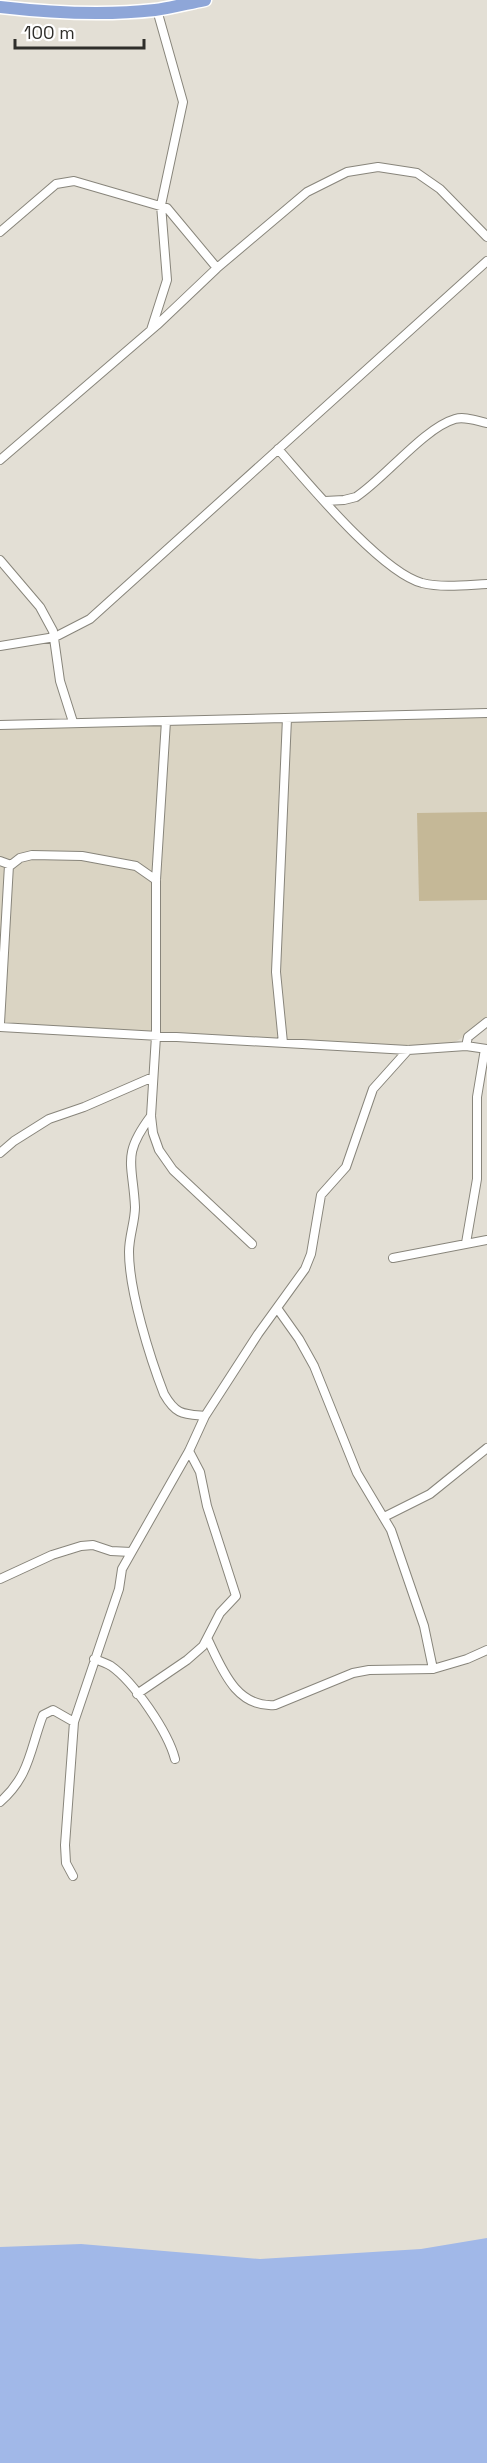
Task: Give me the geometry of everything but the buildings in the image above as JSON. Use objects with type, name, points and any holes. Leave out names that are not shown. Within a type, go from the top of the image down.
[{"type":"highway","points":[[0,7],[59,14],[157,10],[205,0]]},
{"type":"street","points":[[151,330],[167,279],[161,205],[183,102],[157,10]]},
{"type":"street","points":[[0,460],[151,330],[217,268],[307,192],[347,172],[363,169],[393,169],[417,173],[440,189],[487,237]]},
{"type":"street","points":[[0,232],[56,183],[74,181],[168,208],[217,268]]},
{"type":"street","points":[[0,646],[55,637],[90,619],[487,261]]},
{"type":"street","points":[[325,501],[344,501],[356,497],[414,447],[450,421],[461,418],[487,423]]},
{"type":"street","points":[[278,449],[325,501],[384,560],[408,577],[423,583],[439,585],[487,584]]},
{"type":"street","points":[[0,560],[50,622],[55,637],[60,681],[73,722]]},
{"type":"street","points":[[0,725],[487,713]]},
{"type":"street","points":[[283,1043],[276,972],[287,718]]},
{"type":"street","points":[[166,721],[156,880],[156,1036],[152,1116],[155,1142],[165,1160],[252,1244]]},
{"type":"street","points":[[9,865],[20,858],[32,855],[82,856],[135,866],[156,880]]},
{"type":"street","points":[[0,861],[9,865]]},
{"type":"street","points":[[9,865],[0,1025],[408,1050],[466,1046],[486,1049],[477,1097],[477,1179],[466,1244]]},
{"type":"street","points":[[466,1046],[468,1037],[487,1022]]},
{"type":"street","points":[[73,1876],[66,1863],[65,1845],[74,1722],[119,1589],[122,1569],[189,1451],[205,1416],[305,1269],[312,1245],[319,1199],[324,1190],[346,1167],[373,1089],[408,1050]]},
{"type":"street","points":[[0,1153],[14,1141],[49,1119],[84,1107],[153,1077]]},
{"type":"street","points":[[152,1116],[135,1139],[130,1162],[135,1208],[129,1252],[131,1278],[164,1394],[174,1410],[184,1414],[205,1416]]},
{"type":"street","points":[[393,1258],[487,1240]]},
{"type":"street","points":[[277,1308],[299,1339],[314,1366],[352,1462],[391,1530],[422,1618],[433,1669]]},
{"type":"street","points":[[384,1517],[430,1494],[487,1448]]},
{"type":"street","points":[[137,1694],[187,1660],[208,1640],[218,1616],[233,1600],[236,1593],[207,1506],[200,1472],[189,1451]]},
{"type":"street","points":[[0,1579],[52,1555],[81,1546],[93,1545],[111,1551],[131,1552]]},
{"type":"street","points":[[208,1640],[236,1692],[250,1701],[267,1706],[353,1673],[369,1670],[433,1669],[467,1659],[487,1650]]},
{"type":"street","points":[[94,1659],[111,1666],[137,1694],[164,1731],[175,1759]]},
{"type":"street","points":[[0,1802],[26,1770],[43,1715],[53,1710],[74,1722]]},
{"type":"shaded area","points":[[487,715],[487,1021],[467,1035],[437,1052],[0,1025],[0,729]]},
{"type":"shaded area","points":[[487,812],[487,900],[419,901],[417,813]]},
{"type":"water","points":[[487,2238],[487,2463],[0,2463],[0,2247],[81,2244],[260,2259],[421,2249]]}]
